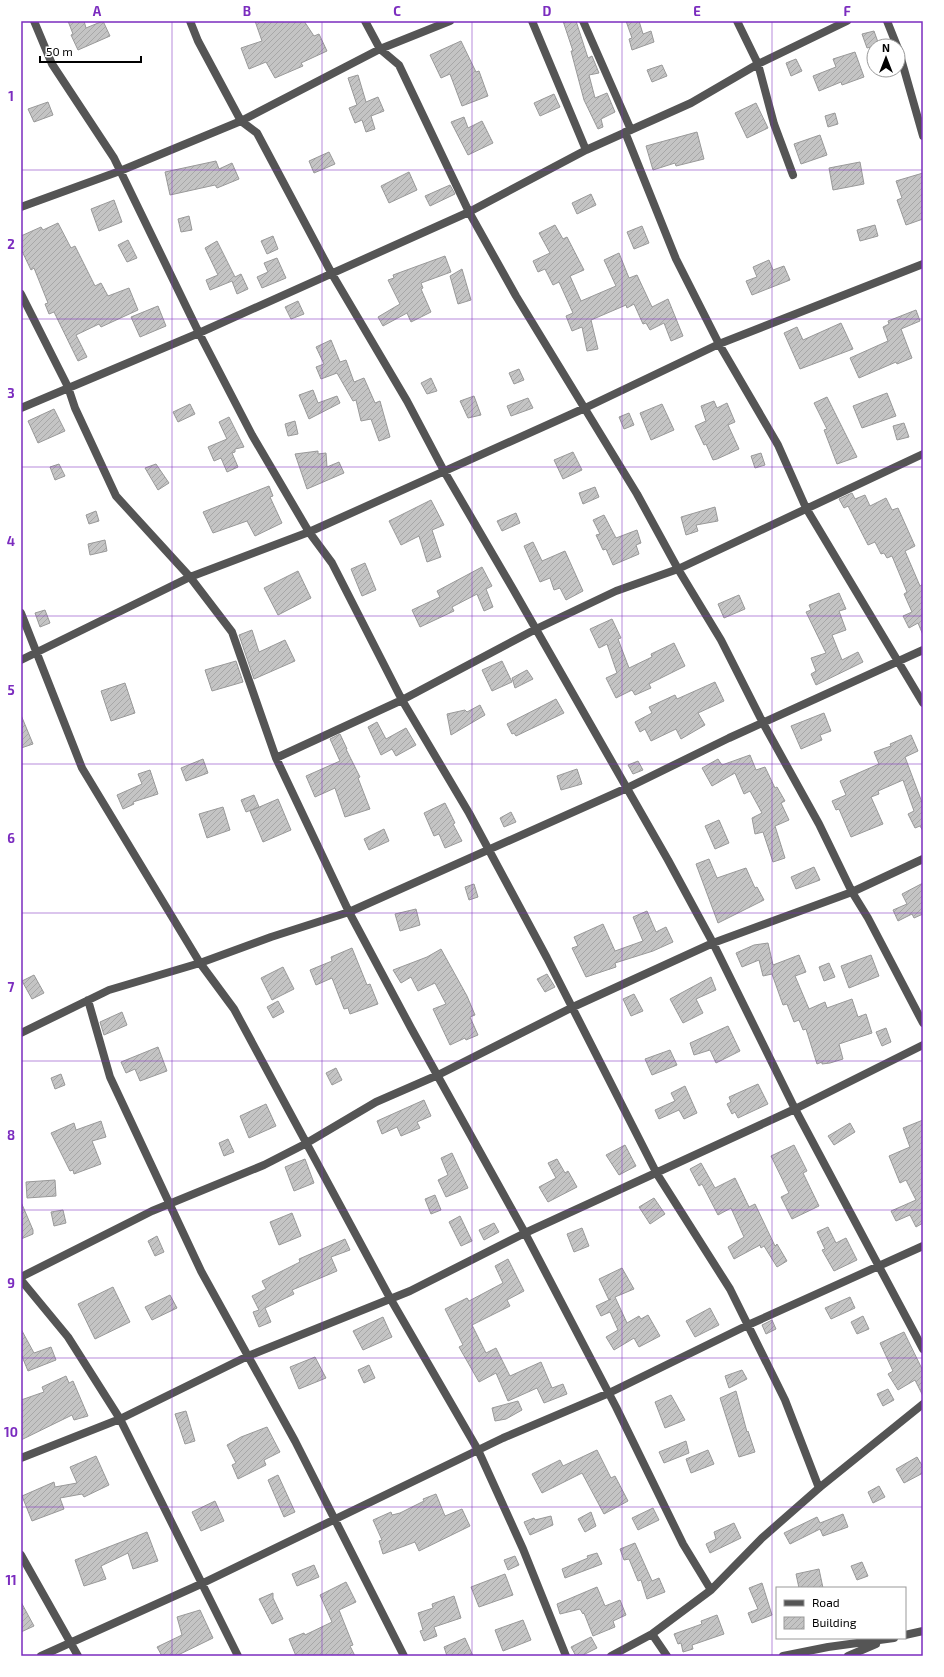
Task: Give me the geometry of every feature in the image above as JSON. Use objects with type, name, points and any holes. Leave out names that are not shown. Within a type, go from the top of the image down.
[{"type":"street","points":[[34,21],[52,64],[120,171],[198,333],[252,435],[309,532],[332,563],[402,700],[488,849],[573,1007],[657,1174],[730,1289],[785,1400],[819,1488]]},
{"type":"street","points":[[190,21],[198,41],[241,121],[257,133],[332,274],[407,401],[444,471],[627,788],[713,943],[795,1109],[923,1349]]},
{"type":"street","points":[[365,21],[380,49],[399,65],[469,212],[516,296],[637,494],[678,569],[721,640],[763,723],[819,824],[852,892],[868,918],[923,1023]]},
{"type":"street","points":[[21,206],[120,171],[241,121],[380,49],[450,21]]},
{"type":"street","points":[[532,21],[586,150]]},
{"type":"street","points":[[583,21],[628,131],[676,259],[719,344],[778,445],[806,508],[923,703]]},
{"type":"street","points":[[737,21],[758,64],[774,124],[793,174]]},
{"type":"street","points":[[21,408],[198,333],[469,212],[586,150],[691,103],[758,64],[847,21]]},
{"type":"street","points":[[887,21],[894,38]]},
{"type":"street","points":[[906,75],[923,136]]},
{"type":"street","points":[[21,660],[190,577],[309,532],[585,408],[719,344],[923,264]]},
{"type":"street","points":[[21,294],[68,387],[75,408],[116,496],[190,577],[232,632],[276,758],[350,912],[407,1022],[525,1233],[609,1393],[683,1544],[711,1590]]},
{"type":"street","points":[[276,758],[402,700],[536,629],[616,591],[678,569],[923,454]]},
{"type":"street","points":[[21,613],[82,768],[200,963],[234,1009],[305,1144],[390,1298],[478,1450],[523,1549],[566,1656]]},
{"type":"street","points":[[21,1033],[109,990],[200,963],[271,937],[350,912],[627,788],[763,723],[923,650]]},
{"type":"street","points":[[21,1277],[152,1211],[170,1205],[264,1165],[305,1144],[376,1102],[438,1075],[573,1007],[713,943],[852,892],[923,859]]},
{"type":"street","points":[[88,1000],[110,1077],[201,1272],[295,1441],[404,1656]]},
{"type":"street","points":[[21,1458],[120,1419],[248,1356],[302,1336],[390,1298],[410,1291],[525,1233],[594,1200],[657,1174],[795,1109],[923,1045]]},
{"type":"street","points":[[41,1656],[201,1584],[478,1450],[609,1393],[748,1325],[880,1267],[923,1246]]},
{"type":"street","points":[[21,1280],[68,1337],[120,1419],[238,1656]]},
{"type":"street","points":[[611,1656],[652,1634],[711,1590],[762,1538],[819,1488],[923,1404]]},
{"type":"street","points":[[21,1555],[78,1656]]},
{"type":"street","points":[[906,1635],[923,1631]]},
{"type":"street","points":[[652,1634],[667,1656]]},
{"type":"street","points":[[783,1656],[828,1647],[889,1639]]},
{"type":"street","points":[[848,1656],[884,1640]]},
{"type":"building","points":[[68,21],[84,21],[86,28],[103,21],[110,36],[78,50],[71,35],[73,34]]},
{"type":"building","points":[[255,21],[304,21],[314,36],[319,34],[327,51],[301,63],[303,66],[275,78],[266,62],[249,69],[241,48],[262,41]]},
{"type":"building","points":[[563,21],[576,21],[588,58],[592,56],[599,73],[589,75],[595,98],[607,93],[615,112],[601,119],[603,127],[598,129],[584,100],[571,51],[573,51]]},
{"type":"building","points":[[626,21],[639,21],[643,34],[651,31],[654,42],[632,50],[629,39],[632,38]]},
{"type":"building","points":[[874,31],[876,38],[866,38],[866,45],[862,34]]},
{"type":"building","points":[[461,41],[476,72],[479,71],[488,96],[462,106],[450,74],[441,78],[430,55]]},
{"type":"building","points":[[855,52],[864,77],[842,85],[841,82],[819,91],[813,76],[836,67],[833,59]]},
{"type":"building","points":[[796,59],[802,71],[791,76],[786,63]]},
{"type":"building","points":[[662,65],[667,76],[652,82],[647,70]]},
{"type":"building","points":[[358,75],[366,102],[378,97],[384,111],[371,116],[375,129],[366,132],[362,120],[355,123],[349,108],[357,105],[348,78]]},
{"type":"building","points":[[554,94],[560,107],[540,116],[534,103]]},
{"type":"building","points":[[48,102],[53,115],[34,122],[28,109]]},
{"type":"building","points":[[756,103],[768,128],[747,138],[735,113]]},
{"type":"building","points":[[835,113],[838,124],[828,127],[825,116]]},
{"type":"building","points":[[464,117],[468,128],[482,121],[493,143],[468,155],[451,122]]},
{"type":"building","points":[[697,132],[704,159],[676,166],[675,163],[653,170],[646,146]]},
{"type":"building","points":[[820,135],[827,155],[801,164],[794,144]]},
{"type":"building","points":[[329,152],[335,164],[314,173],[309,161]]},
{"type":"building","points":[[216,161],[219,169],[232,163],[239,179],[217,188],[215,185],[170,195],[165,172]]},
{"type":"building","points":[[860,162],[864,184],[833,190],[829,168]]},
{"type":"building","points":[[409,172],[417,190],[389,203],[381,186]]},
{"type":"building","points":[[923,173],[923,219],[906,225],[897,200],[902,198],[896,181]]},
{"type":"building","points":[[450,185],[455,194],[430,206],[425,196]]},
{"type":"building","points":[[591,194],[596,205],[577,214],[572,203]]},
{"type":"building","points":[[114,200],[122,222],[99,231],[91,209]]},
{"type":"building","points":[[189,216],[192,230],[181,232],[178,219]]},
{"type":"building","points":[[58,223],[71,248],[75,246],[95,286],[101,283],[108,296],[129,288],[138,310],[101,327],[99,324],[76,335],[87,357],[78,361],[54,312],[49,314],[45,304],[48,303],[34,268],[31,270],[21,249],[21,236],[41,227],[43,230]]},
{"type":"building","points":[[555,225],[563,239],[567,237],[584,270],[570,276],[581,301],[616,286],[604,260],[619,253],[629,278],[637,275],[652,307],[668,299],[683,336],[671,341],[664,323],[650,330],[646,323],[643,324],[634,304],[627,308],[626,305],[591,320],[598,349],[587,351],[582,327],[572,331],[566,316],[573,313],[559,282],[553,285],[545,269],[538,272],[533,261],[550,253],[539,233]]},
{"type":"building","points":[[875,225],[878,236],[860,241],[857,230]]},
{"type":"building","points":[[642,226],[649,243],[634,249],[627,232]]},
{"type":"building","points":[[273,236],[278,249],[267,254],[261,241]]},
{"type":"building","points":[[128,240],[137,258],[127,262],[118,245]]},
{"type":"building","points":[[217,241],[235,277],[241,274],[248,289],[237,294],[232,281],[210,290],[206,280],[218,275],[205,248]]},
{"type":"building","points":[[445,256],[451,272],[421,283],[423,288],[421,289],[431,312],[411,322],[407,313],[383,326],[378,317],[400,304],[388,280],[394,278],[393,275]]},
{"type":"building","points":[[277,258],[286,278],[262,288],[257,277],[268,272],[264,263]]},
{"type":"building","points":[[769,260],[773,270],[784,266],[790,280],[752,295],[746,281],[757,277],[753,267]]},
{"type":"building","points":[[462,269],[471,300],[458,304],[450,276]]},
{"type":"building","points":[[298,301],[304,314],[291,319],[285,307]]},
{"type":"building","points":[[158,306],[166,326],[140,337],[131,317]]},
{"type":"building","points":[[916,310],[920,321],[901,329],[912,358],[897,364],[896,362],[859,378],[850,358],[888,341],[883,327],[889,324],[888,321]]},
{"type":"building","points":[[841,323],[853,349],[800,369],[784,333],[797,327],[803,340]]},
{"type":"building","points":[[331,340],[340,362],[346,360],[354,382],[364,378],[375,403],[380,401],[390,437],[379,441],[371,419],[361,421],[356,400],[353,401],[337,373],[321,379],[316,367],[324,364],[316,347]]},
{"type":"building","points":[[519,369],[524,380],[514,384],[509,373]]},
{"type":"building","points":[[431,378],[437,391],[427,394],[421,383]]},
{"type":"building","points":[[313,390],[318,403],[337,396],[340,403],[309,419],[299,395]]},
{"type":"building","points":[[887,393],[896,416],[862,428],[853,406]]},
{"type":"building","points":[[474,396],[481,415],[468,418],[460,401]]},
{"type":"building","points":[[827,397],[857,457],[837,464],[824,430],[827,429],[814,403]]},
{"type":"building","points":[[528,398],[533,408],[511,416],[507,406]]},
{"type":"building","points":[[714,401],[717,408],[727,403],[735,422],[728,425],[739,449],[713,460],[706,444],[704,445],[695,426],[706,421],[701,406]]},
{"type":"building","points":[[190,404],[195,414],[178,422],[173,412]]},
{"type":"building","points":[[662,404],[674,430],[651,440],[640,413]]},
{"type":"building","points":[[54,409],[65,431],[38,443],[28,421]]},
{"type":"building","points":[[629,413],[634,425],[624,429],[619,417]]},
{"type":"building","points":[[229,417],[244,447],[235,449],[235,452],[232,453],[238,467],[227,472],[221,458],[214,461],[208,447],[227,439],[219,422]]},
{"type":"building","points":[[295,421],[298,434],[288,436],[285,424]]},
{"type":"building","points":[[904,423],[909,437],[897,440],[893,426]]},
{"type":"building","points":[[318,451],[318,454],[326,453],[327,467],[339,462],[344,473],[307,489],[295,454]]},
{"type":"building","points":[[573,452],[582,470],[563,479],[554,460]]},
{"type":"building","points":[[761,453],[765,465],[755,468],[751,456]]},
{"type":"building","points":[[59,464],[65,476],[55,480],[50,467]]},
{"type":"building","points":[[156,464],[169,483],[158,490],[145,468]]},
{"type":"building","points":[[269,486],[273,496],[270,497],[282,523],[255,536],[247,521],[213,533],[203,512]]},
{"type":"building","points":[[595,487],[599,497],[583,504],[579,493]]},
{"type":"building","points":[[852,493],[855,499],[865,495],[870,506],[886,498],[892,510],[898,508],[915,546],[905,551],[920,586],[923,584],[923,635],[918,623],[909,628],[903,616],[912,612],[904,594],[907,592],[892,556],[887,558],[884,553],[881,554],[875,542],[868,545],[848,506],[844,508],[839,499]]},
{"type":"building","points":[[431,500],[444,525],[432,530],[441,557],[427,562],[419,536],[401,545],[389,521]]},
{"type":"building","points":[[715,507],[718,521],[696,525],[698,531],[686,535],[681,517]]},
{"type":"building","points":[[96,511],[99,521],[89,524],[86,515]]},
{"type":"building","points":[[516,513],[520,523],[502,531],[497,521]]},
{"type":"building","points":[[604,515],[616,538],[637,530],[641,543],[636,545],[639,554],[613,565],[606,549],[603,550],[596,535],[600,534],[593,520]]},
{"type":"building","points":[[105,540],[107,551],[90,555],[88,544]]},
{"type":"building","points":[[533,542],[542,561],[565,551],[583,591],[566,600],[560,588],[554,590],[550,578],[540,582],[524,546]]},
{"type":"building","points":[[365,563],[376,590],[362,596],[351,569]]},
{"type":"building","points":[[482,567],[492,586],[486,589],[493,607],[484,611],[477,594],[452,607],[454,611],[420,627],[412,610],[440,597],[437,591]]},
{"type":"building","points":[[298,571],[311,598],[278,615],[264,588]]},
{"type":"building","points":[[839,593],[846,609],[839,611],[846,630],[832,635],[842,660],[858,652],[863,662],[816,685],[811,674],[816,671],[811,658],[826,653],[806,612],[811,610],[809,605]]},
{"type":"building","points":[[739,595],[745,609],[724,618],[718,604]]},
{"type":"building","points":[[45,610],[50,623],[40,627],[35,613]]},
{"type":"building","points":[[612,619],[621,638],[618,639],[629,668],[652,657],[651,654],[674,643],[685,666],[649,684],[651,688],[635,695],[632,690],[616,698],[606,678],[617,673],[607,644],[599,648],[590,629]]},
{"type":"building","points":[[252,630],[259,652],[285,640],[295,661],[254,679],[239,635]]},
{"type":"building","points":[[236,661],[243,682],[212,691],[205,670]]},
{"type":"building","points":[[502,661],[512,682],[492,691],[482,670]]},
{"type":"building","points":[[527,670],[533,679],[515,688],[512,678]]},
{"type":"building","points":[[715,682],[724,701],[698,713],[705,725],[681,739],[676,729],[651,741],[645,729],[640,732],[635,722],[652,713],[649,707],[675,695],[677,699]]},
{"type":"building","points":[[125,683],[135,713],[111,721],[101,691]]},
{"type":"building","points":[[556,699],[564,713],[516,736],[514,733],[512,734],[507,724]]},
{"type":"building","points":[[480,705],[485,715],[451,735],[447,714],[465,710],[467,712]]},
{"type":"building","points":[[824,713],[831,731],[820,735],[822,740],[801,749],[791,726]]},
{"type":"building","points":[[21,715],[33,744],[21,748]]},
{"type":"building","points":[[377,722],[386,739],[406,728],[416,745],[396,756],[392,749],[381,755],[368,727]]},
{"type":"building","points":[[340,734],[360,777],[358,778],[370,809],[345,817],[335,788],[315,797],[306,776],[340,761],[330,739]]},
{"type":"building","points":[[911,735],[918,751],[905,757],[923,805],[923,831],[920,826],[915,828],[908,814],[914,811],[903,780],[878,791],[879,794],[871,797],[883,824],[851,837],[839,809],[836,810],[832,801],[846,795],[840,781],[879,764],[874,752],[891,746],[890,744]]},
{"type":"building","points":[[750,755],[756,770],[765,767],[775,788],[777,787],[785,801],[781,803],[789,820],[775,826],[785,858],[773,862],[763,832],[755,834],[752,818],[762,813],[750,791],[744,794],[735,773],[712,786],[702,768],[718,759],[722,765]]},
{"type":"building","points":[[203,759],[208,773],[186,781],[181,768]]},
{"type":"building","points":[[638,761],[643,770],[633,774],[628,765]]},
{"type":"building","points":[[577,769],[582,784],[561,790],[557,776]]},
{"type":"building","points":[[150,770],[158,794],[133,802],[134,804],[123,809],[117,795],[142,784],[138,774]]},
{"type":"building","points":[[254,795],[259,807],[246,812],[241,800]]},
{"type":"building","points":[[278,799],[291,830],[263,842],[250,811]]},
{"type":"building","points":[[445,803],[455,823],[453,824],[462,841],[445,848],[439,834],[434,836],[424,813]]},
{"type":"building","points":[[223,807],[230,830],[207,838],[199,814]]},
{"type":"building","points":[[511,812],[516,822],[504,827],[500,818]]},
{"type":"building","points":[[719,820],[729,843],[715,849],[705,826]]},
{"type":"building","points":[[384,829],[389,841],[369,850],[364,839]]},
{"type":"building","points":[[709,859],[717,878],[746,868],[755,888],[757,887],[764,900],[718,923],[696,864]]},
{"type":"building","points":[[814,867],[820,880],[796,889],[791,877]]},
{"type":"building","points":[[923,883],[923,914],[914,918],[912,914],[898,921],[893,910],[907,904],[902,894]]},
{"type":"building","points":[[474,884],[478,897],[469,900],[465,887]]},
{"type":"building","points":[[416,909],[420,925],[400,931],[395,914]]},
{"type":"building","points":[[647,911],[656,932],[666,927],[673,942],[653,951],[615,963],[616,967],[586,977],[572,948],[578,946],[574,937],[603,924],[615,951],[643,941],[633,917]]},
{"type":"building","points":[[768,943],[773,965],[799,955],[806,972],[795,976],[809,1009],[825,1002],[827,1008],[852,999],[858,1017],[866,1014],[872,1033],[839,1044],[843,1059],[830,1063],[822,1064],[822,1062],[817,1064],[806,1029],[803,1030],[799,1020],[794,1022],[787,1004],[783,1005],[772,974],[763,976],[759,960],[742,967],[736,953],[754,945]]},
{"type":"building","points":[[352,948],[367,985],[370,984],[378,1004],[350,1014],[348,1008],[344,1009],[332,978],[316,985],[310,970],[332,961],[331,957]]},
{"type":"building","points":[[441,949],[467,996],[475,1015],[470,1017],[478,1035],[466,1040],[465,1038],[450,1045],[433,1009],[446,1004],[435,983],[418,991],[411,977],[401,983],[393,970],[427,957]]},
{"type":"building","points":[[871,955],[879,976],[849,988],[841,966]]},
{"type":"building","points":[[829,963],[835,977],[824,981],[819,967]]},
{"type":"building","points":[[283,967],[294,989],[272,1000],[261,978]]},
{"type":"building","points":[[547,974],[555,987],[545,992],[537,979]]},
{"type":"building","points":[[34,975],[44,993],[32,999],[22,981]]},
{"type":"building","points":[[711,977],[716,990],[696,999],[703,1013],[683,1023],[670,999]]},
{"type":"building","points":[[634,994],[643,1011],[631,1016],[623,999]]},
{"type":"building","points":[[278,1001],[284,1012],[273,1018],[267,1007]]},
{"type":"building","points":[[122,1012],[127,1025],[104,1035],[100,1022]]},
{"type":"building","points":[[728,1026],[740,1051],[716,1063],[710,1050],[694,1055],[690,1043]]},
{"type":"building","points":[[886,1028],[891,1042],[882,1046],[876,1032]]},
{"type":"building","points":[[158,1047],[167,1071],[140,1081],[135,1069],[126,1073],[121,1062]]},
{"type":"building","points":[[670,1050],[677,1065],[652,1075],[645,1059]]},
{"type":"building","points":[[336,1068],[342,1080],[332,1085],[326,1073]]},
{"type":"building","points":[[61,1074],[65,1085],[55,1089],[51,1078]]},
{"type":"building","points":[[758,1084],[768,1104],[738,1118],[735,1112],[732,1114],[727,1104],[731,1102],[729,1097]]},
{"type":"building","points":[[685,1086],[697,1113],[684,1119],[679,1110],[659,1119],[655,1110],[675,1101],[671,1093]]},
{"type":"building","points":[[424,1100],[431,1116],[417,1122],[420,1128],[401,1136],[397,1127],[382,1134],[377,1121]]},
{"type":"building","points":[[266,1104],[276,1126],[249,1138],[240,1116]]},
{"type":"building","points":[[923,1120],[923,1223],[916,1227],[910,1215],[896,1221],[891,1211],[916,1200],[906,1180],[900,1183],[889,1156],[910,1147],[903,1128]]},
{"type":"building","points":[[101,1121],[106,1137],[92,1141],[101,1164],[74,1174],[73,1170],[70,1171],[51,1133],[74,1123],[76,1130]]},
{"type":"building","points":[[850,1123],[855,1132],[834,1145],[828,1136]]},
{"type":"building","points":[[228,1139],[234,1152],[224,1156],[219,1143]]},
{"type":"building","points":[[625,1145],[636,1166],[619,1175],[606,1155]]},
{"type":"building","points":[[794,1145],[807,1171],[803,1173],[819,1206],[792,1219],[781,1197],[789,1193],[771,1156]]},
{"type":"building","points":[[452,1153],[468,1188],[446,1197],[438,1180],[448,1175],[441,1158]]},
{"type":"building","points":[[305,1159],[314,1183],[294,1191],[285,1167]]},
{"type":"building","points":[[557,1159],[565,1173],[568,1171],[577,1187],[548,1202],[539,1187],[556,1178],[548,1163]]},
{"type":"building","points":[[701,1163],[715,1188],[735,1178],[749,1207],[755,1204],[775,1246],[777,1244],[787,1261],[777,1267],[764,1246],[761,1248],[760,1245],[734,1259],[728,1247],[744,1237],[731,1208],[718,1215],[702,1184],[699,1186],[690,1169]]},
{"type":"building","points":[[55,1180],[56,1196],[27,1198],[26,1182]]},
{"type":"building","points":[[435,1195],[441,1210],[431,1214],[425,1199]]},
{"type":"building","points":[[654,1198],[665,1214],[650,1224],[639,1207]]},
{"type":"building","points":[[21,1202],[33,1230],[33,1234],[21,1239]]},
{"type":"building","points":[[63,1210],[66,1223],[54,1226],[51,1212]]},
{"type":"building","points":[[292,1213],[301,1236],[279,1245],[270,1222]]},
{"type":"building","points":[[460,1216],[472,1241],[461,1246],[449,1222]]},
{"type":"building","points":[[494,1223],[499,1232],[484,1240],[479,1230]]},
{"type":"building","points":[[828,1227],[836,1243],[846,1238],[857,1260],[834,1271],[822,1250],[825,1249],[817,1232]]},
{"type":"building","points":[[582,1228],[589,1246],[574,1252],[567,1234]]},
{"type":"building","points":[[157,1236],[164,1252],[155,1256],[148,1241]]},
{"type":"building","points":[[345,1239],[350,1250],[331,1257],[337,1271],[292,1290],[294,1294],[265,1308],[271,1322],[259,1327],[253,1312],[259,1310],[252,1296],[266,1289],[262,1281],[300,1262],[299,1259]]},
{"type":"building","points":[[508,1259],[524,1291],[507,1300],[510,1306],[472,1325],[486,1353],[496,1348],[510,1376],[541,1362],[552,1388],[563,1384],[567,1394],[544,1403],[537,1388],[508,1401],[496,1373],[479,1382],[459,1347],[463,1345],[445,1309],[467,1298],[469,1301],[503,1283],[495,1266]]},
{"type":"building","points":[[622,1268],[634,1289],[615,1297],[627,1323],[639,1316],[641,1319],[648,1315],[660,1336],[639,1347],[634,1338],[614,1350],[606,1337],[618,1330],[610,1312],[601,1316],[596,1306],[609,1300],[599,1279]]},
{"type":"building","points":[[113,1287],[130,1322],[95,1339],[78,1304]]},
{"type":"building","points":[[170,1295],[177,1308],[152,1320],[145,1307]]},
{"type":"building","points":[[850,1297],[855,1308],[831,1319],[825,1308]]},
{"type":"building","points":[[710,1308],[719,1325],[695,1337],[686,1321]]},
{"type":"building","points":[[863,1316],[869,1329],[857,1334],[851,1322]]},
{"type":"building","points":[[383,1317],[392,1337],[363,1350],[353,1331]]},
{"type":"building","points":[[772,1320],[776,1329],[766,1334],[762,1325]]},
{"type":"building","points":[[21,1329],[34,1353],[51,1347],[56,1360],[28,1371],[21,1354]]},
{"type":"building","points":[[904,1332],[923,1371],[923,1396],[915,1380],[898,1390],[888,1374],[893,1371],[880,1343]]},
{"type":"building","points":[[315,1357],[326,1378],[299,1389],[290,1367]]},
{"type":"building","points":[[369,1365],[375,1378],[364,1383],[358,1370]]},
{"type":"building","points":[[742,1370],[747,1379],[729,1388],[725,1376]]},
{"type":"building","points":[[66,1376],[69,1383],[73,1381],[88,1416],[74,1420],[72,1415],[21,1440],[21,1400],[44,1392],[42,1387]]},
{"type":"building","points":[[888,1389],[894,1400],[883,1406],[877,1394]]},
{"type":"building","points":[[736,1391],[747,1432],[748,1431],[755,1452],[739,1457],[720,1398]]},
{"type":"building","points":[[671,1395],[685,1420],[665,1428],[655,1402]]},
{"type":"building","points":[[518,1401],[522,1410],[506,1419],[495,1421],[492,1408]]},
{"type":"building","points":[[186,1411],[195,1441],[185,1444],[175,1414]]},
{"type":"building","points":[[267,1427],[280,1452],[264,1460],[266,1465],[238,1479],[232,1465],[236,1463],[227,1445],[241,1437]]},
{"type":"building","points":[[686,1441],[689,1453],[664,1463],[659,1452]]},
{"type":"building","points":[[597,1450],[611,1478],[615,1476],[628,1501],[604,1514],[582,1473],[542,1493],[532,1474],[560,1460],[563,1466]]},
{"type":"building","points":[[708,1450],[714,1464],[691,1473],[686,1459]]},
{"type":"building","points":[[96,1456],[109,1485],[84,1497],[82,1494],[60,1498],[64,1509],[32,1521],[22,1496],[54,1482],[55,1487],[77,1483],[70,1467]]},
{"type":"building","points":[[917,1457],[923,1467],[923,1473],[904,1483],[896,1469]]},
{"type":"building","points":[[278,1475],[295,1512],[284,1517],[268,1480]]},
{"type":"building","points":[[879,1486],[885,1497],[873,1503],[868,1492]]},
{"type":"building","points":[[436,1494],[445,1516],[462,1509],[470,1526],[419,1551],[415,1542],[383,1554],[379,1541],[382,1540],[373,1520],[391,1512],[392,1515],[400,1513],[424,1501],[423,1499]]},
{"type":"building","points":[[215,1501],[224,1521],[201,1531],[192,1512]]},
{"type":"building","points":[[653,1508],[659,1520],[638,1530],[632,1518]]},
{"type":"building","points":[[591,1512],[596,1526],[585,1532],[578,1519]]},
{"type":"building","points":[[843,1514],[848,1527],[823,1536],[820,1529],[790,1544],[784,1533],[817,1517],[820,1523]]},
{"type":"building","points":[[551,1516],[553,1525],[530,1535],[524,1522],[534,1518],[535,1520]]},
{"type":"building","points":[[734,1523],[741,1538],[710,1553],[706,1544],[716,1539],[714,1532]]},
{"type":"building","points":[[147,1532],[158,1561],[133,1569],[128,1553],[101,1566],[106,1579],[84,1586],[75,1560]]},
{"type":"building","points":[[635,1543],[652,1581],[659,1578],[665,1592],[647,1599],[641,1580],[638,1581],[629,1559],[624,1560],[620,1549]]},
{"type":"building","points":[[597,1553],[602,1564],[565,1578],[562,1569],[588,1558],[587,1556]]},
{"type":"building","points":[[515,1556],[519,1565],[508,1570],[504,1560]]},
{"type":"building","points":[[862,1562],[868,1576],[857,1580],[851,1566]]},
{"type":"building","points":[[314,1565],[319,1577],[297,1586],[292,1574]]},
{"type":"building","points":[[819,1569],[823,1587],[799,1587],[796,1574]]},
{"type":"building","points":[[505,1574],[513,1595],[479,1607],[471,1587]]},
{"type":"building","points":[[346,1582],[356,1602],[339,1610],[353,1645],[350,1646],[355,1656],[296,1656],[289,1639],[304,1633],[305,1635],[332,1622],[320,1595]]},
{"type":"building","points":[[762,1583],[772,1615],[752,1623],[748,1613],[758,1609],[749,1588]]},
{"type":"building","points":[[597,1587],[605,1606],[620,1600],[626,1615],[613,1621],[615,1627],[593,1636],[584,1613],[583,1614],[580,1609],[560,1614],[557,1604]]},
{"type":"building","points":[[273,1593],[273,1598],[283,1619],[272,1624],[259,1599]]},
{"type":"building","points":[[454,1596],[461,1618],[434,1627],[437,1636],[424,1641],[420,1631],[423,1630],[418,1613],[433,1608],[432,1604]]},
{"type":"building","points":[[21,1602],[34,1626],[21,1632]]},
{"type":"building","points":[[200,1610],[213,1638],[176,1656],[162,1656],[157,1647],[182,1635],[177,1617]]},
{"type":"building","points":[[717,1615],[724,1634],[692,1645],[693,1649],[683,1652],[681,1643],[678,1644],[674,1634],[702,1624],[701,1621]]},
{"type":"building","points":[[523,1620],[531,1640],[503,1651],[495,1630]]},
{"type":"building","points":[[591,1637],[597,1648],[581,1656],[576,1656],[571,1647]]},
{"type":"building","points":[[465,1638],[473,1656],[447,1656],[444,1647]]}]
